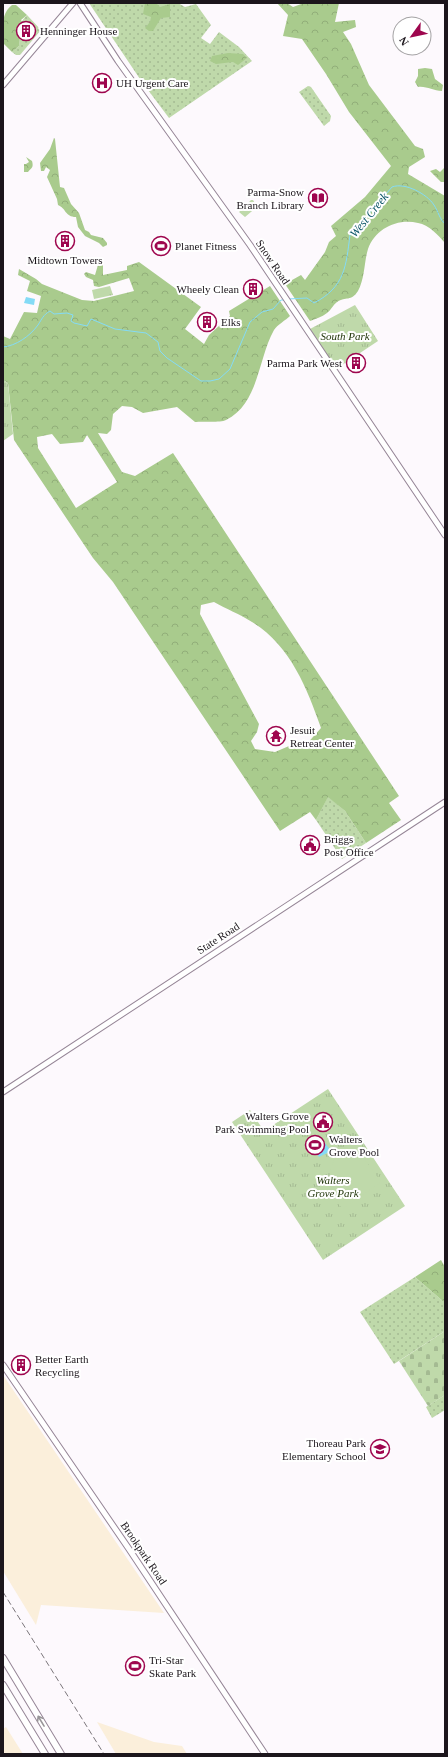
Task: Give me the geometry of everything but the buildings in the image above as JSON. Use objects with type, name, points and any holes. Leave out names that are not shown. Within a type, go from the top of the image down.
[{"type":"highway","points":[[3,1658],[61,1754]]},
{"type":"highway","points":[[3,1685],[45,1754]]},
{"type":"main road","points":[[3,84],[73,3]]},
{"type":"main road","name":"Snow Road","points":[[80,3],[118,61],[276,283],[297,317],[445,534]]},
{"type":"main road","name":"State Road","points":[[3,1092],[445,802]]},
{"type":"main road","name":"Brookpark Road","points":[[3,1365],[129,1549],[265,1754]]},
{"type":"shaded area","points":[[3,1375],[164,1613],[41,1605],[36,1625],[3,1571]]},
{"type":"shaded area","points":[[97,1722],[154,1742],[182,1746],[187,1754],[116,1754]]},
{"type":"shaded area","points":[[6,1727],[23,1754],[3,1754],[3,1729]]},
{"type":"green space","points":[[89,3],[178,3],[185,7],[196,4],[211,25],[201,38],[210,44],[219,32],[239,47],[252,61],[169,118],[142,82]]},
{"type":"green space","points":[[145,3],[156,3],[160,7],[170,4],[170,17],[161,18],[153,31],[149,31],[145,28],[150,22],[151,17],[143,14]]},
{"type":"green space","points":[[277,3],[287,3],[293,7],[304,3],[339,3],[335,22],[355,20],[356,27],[343,32],[351,44],[369,85],[415,146],[423,149],[425,157],[409,167],[408,174],[445,196],[445,243],[433,231],[418,223],[402,222],[381,231],[371,242],[368,249],[362,281],[358,291],[353,297],[337,302],[328,312],[310,321],[285,284],[301,275],[305,280],[325,252],[329,242],[336,236],[331,226],[365,197],[391,166],[349,112],[326,74],[302,39],[283,36],[288,15]]},
{"type":"green space","points":[[12,5],[16,5],[27,15],[21,20],[24,25],[19,31],[19,46],[12,52],[3,43],[3,28],[4,18],[8,9]]},
{"type":"green space","points":[[27,15],[41,30],[20,55],[16,55],[12,52],[19,46],[20,29],[24,18]]},
{"type":"green space","points":[[228,53],[243,54],[247,58],[238,65],[233,62],[216,64],[210,61],[212,56]]},
{"type":"green space","points":[[418,69],[432,69],[435,79],[443,85],[442,91],[418,87],[415,82],[418,76]]},
{"type":"green space","points":[[308,86],[311,87],[331,116],[330,121],[324,126],[299,92]]},
{"type":"green space","points":[[54,138],[60,187],[64,188],[71,204],[79,213],[85,230],[91,235],[103,238],[107,243],[107,245],[103,247],[99,243],[85,236],[78,227],[76,217],[70,216],[61,206],[58,205],[57,199],[47,177],[50,170],[46,167],[44,171],[41,171],[40,163],[50,149]]},
{"type":"green space","points":[[26,157],[32,161],[33,165],[28,172],[24,172],[24,164],[29,162]]},
{"type":"green space","points":[[445,167],[444,182],[441,182],[430,171],[436,169],[440,172]]},
{"type":"green space","points":[[251,200],[253,200],[257,207],[245,217],[239,212]]},
{"type":"green space","points":[[100,258],[103,261],[103,275],[127,270],[127,266],[139,262],[201,307],[185,329],[204,344],[209,335],[230,316],[229,311],[270,286],[290,316],[274,330],[264,354],[256,380],[245,403],[237,413],[226,420],[195,422],[177,407],[143,413],[132,407],[122,406],[113,414],[111,430],[107,434],[98,433],[122,472],[135,476],[173,453],[399,796],[389,803],[401,820],[366,843],[345,811],[328,797],[316,820],[310,812],[280,831],[113,582],[93,558],[14,440],[8,383],[3,380],[3,336],[10,339],[24,312],[37,313],[41,296],[27,291],[30,281],[18,275],[19,269],[42,284],[82,300],[94,301],[134,291],[129,278],[99,287],[94,286],[93,280],[86,277],[84,274],[86,272],[95,275]],"holes":[[[52,434],[60,444],[83,442],[87,435],[117,482],[76,508],[38,448],[37,437]],[[214,602],[247,619],[265,632],[277,643],[296,669],[310,698],[321,728],[304,747],[289,746],[275,752],[255,749],[251,741],[257,732],[259,724],[200,614],[201,605]]]},
{"type":"green space","points":[[110,286],[113,295],[94,299],[92,290]]},
{"type":"green space","name":"South Park","points":[[355,305],[378,341],[336,369],[310,329]]},
{"type":"green space","points":[[3,380],[8,383],[13,434],[3,441]]},
{"type":"green space","points":[[328,796],[345,811],[366,843],[342,859],[316,820]]},
{"type":"green space","name":"Walters Grove Park","points":[[328,1089],[405,1206],[323,1260],[232,1122],[250,1110],[264,1131]]},
{"type":"green space","points":[[352,1142],[381,1182],[343,1209],[332,1192],[330,1173],[332,1164],[337,1156]]},
{"type":"green space","points":[[441,1260],[445,1267],[445,1303],[415,1277]]},
{"type":"green space","points":[[415,1277],[445,1303],[445,1331],[394,1364],[360,1312]]},
{"type":"green space","points":[[445,1331],[445,1395],[428,1406],[399,1361]]},
{"type":"green space","points":[[445,1395],[445,1410],[432,1418],[426,1407]]},
{"type":"water","points":[[26,297],[35,299],[34,305],[24,303]]},
{"type":"water","points":[[325,1143],[331,1151],[319,1157],[315,1152]]},
{"type":"waterway","name":"West Creek","points":[[288,299],[307,298],[314,303],[332,290],[338,283],[345,266],[350,235],[363,224],[368,215],[392,187],[403,186],[421,193],[431,201],[445,224]]},
{"type":"waterway","name":"West Creek","points":[[3,347],[13,345],[27,337],[50,311],[54,314],[67,313],[73,315],[71,321],[74,323],[87,326],[91,319],[115,329],[146,333],[158,342],[160,351],[167,358],[201,381],[210,381],[219,379],[230,369],[250,322],[262,312],[273,309],[281,300],[285,300]]},
{"type":"railway","points":[[3,1592],[104,1754]]},
{"type":"place","name":"Henninger House","points":[[26,31]]},
{"type":"place","name":"UH Urgent Care","points":[[102,83]]},
{"type":"place","name":"Parma-Snow Branch Library","points":[[318,198]]},
{"type":"place","name":"Midtown Towers","points":[[65,241]]},
{"type":"place","name":"Planet Fitness","points":[[161,246]]},
{"type":"place","name":"Wheely Clean","points":[[253,289]]},
{"type":"place","name":"Elks","points":[[207,322]]},
{"type":"place","name":"Parma Park West","points":[[356,363]]},
{"type":"place","name":"Jesuit Retreat Center","points":[[276,736]]},
{"type":"place","name":"Briggs Post Office","points":[[310,845]]},
{"type":"place","name":"Walters Grove Park Swimming Pool","points":[[323,1122]]},
{"type":"place","name":"Walters Grove Pool","points":[[315,1145]]},
{"type":"place","name":"Better Earth Recycling","points":[[21,1365]]},
{"type":"place","name":"Thoreau Park Elementary School","points":[[380,1449]]},
{"type":"place","name":"Tri-Star Skate Park","points":[[135,1666]]}]
